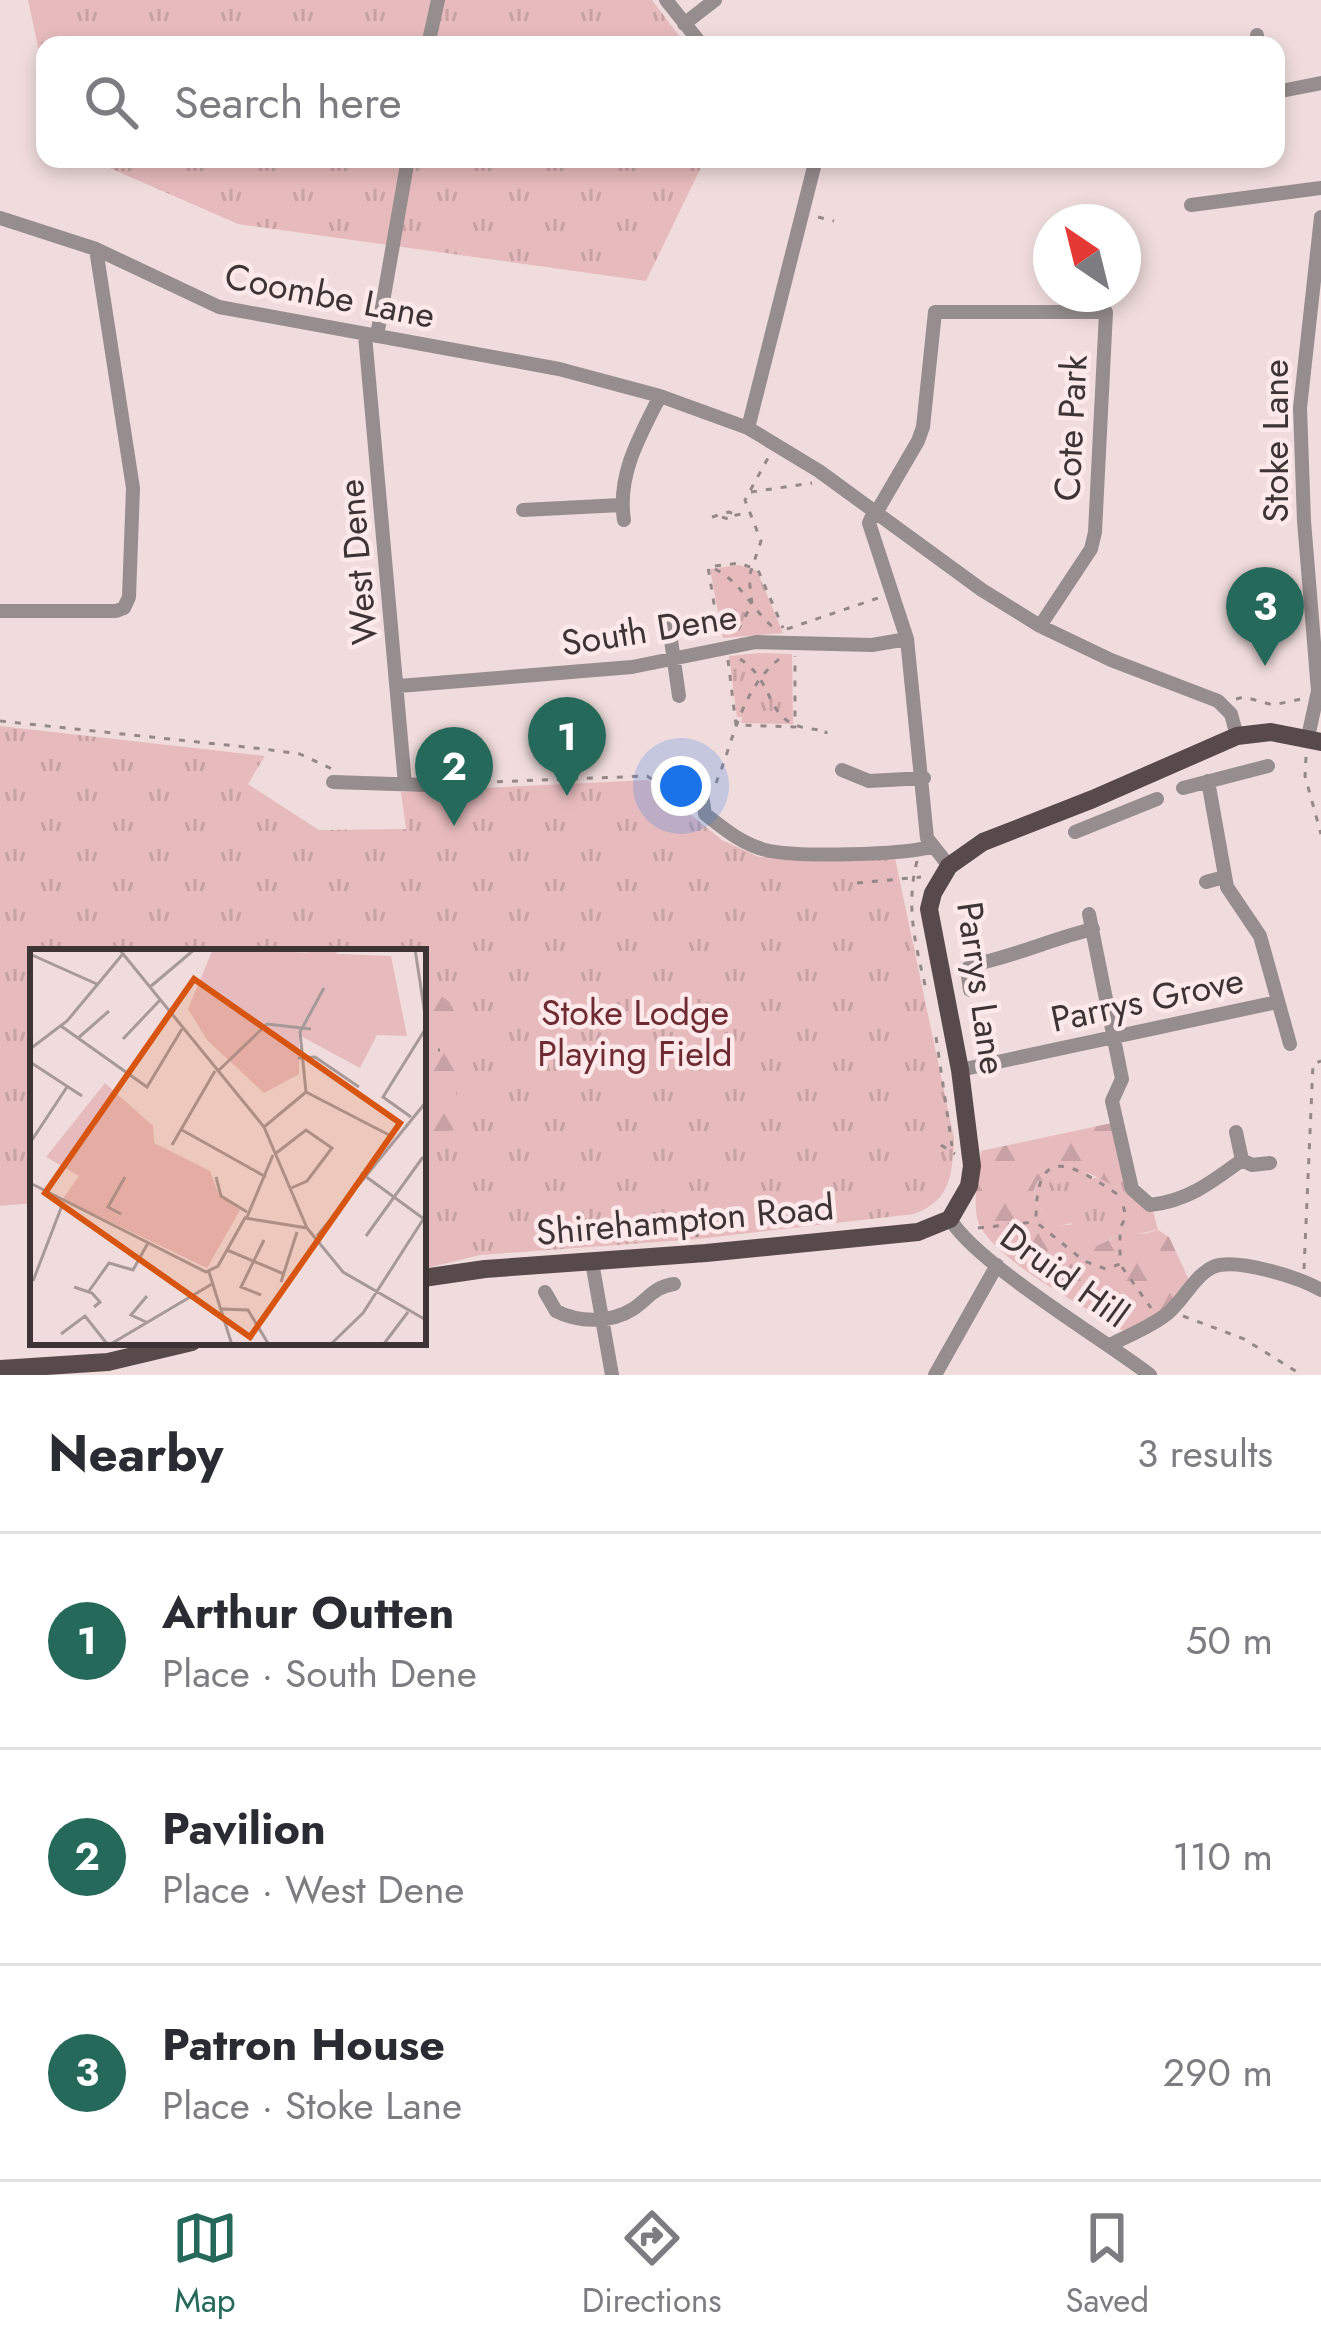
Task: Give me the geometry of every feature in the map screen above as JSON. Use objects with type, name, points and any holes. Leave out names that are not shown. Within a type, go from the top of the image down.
[{"type":"main road","name":"Parrys Lane","points":[[950,1219],[969,1186],[972,1166],[960,1070],[929,909],[945,871],[982,842],[1237,736],[1271,732],[1314,739]]},
{"type":"main road","name":"Shirehampton Road","points":[[426,1274],[918,1232],[950,1219]]},
{"type":"main road","points":[[0,1370],[110,1368],[183,1345]]},
{"type":"street","points":[[430,36],[438,0]]},
{"type":"street","points":[[666,0],[694,36]]},
{"type":"street","points":[[684,24],[715,0]]},
{"type":"street","points":[[1285,90],[1321,83]]},
{"type":"street","name":"West Dene","points":[[405,784],[371,335],[406,168]]},
{"type":"street","points":[[748,428],[814,168]]},
{"type":"street","points":[[1191,205],[1321,188]]},
{"type":"street","name":"Stoke Lane","points":[[1314,739],[1318,696],[1300,408],[1314,330],[1321,217]]},
{"type":"street","name":"Coombe Lane","points":[[0,218],[96,249],[219,308],[559,369],[660,396],[748,428],[1040,626],[1223,704]]},
{"type":"street","points":[[0,611],[116,611],[124,608],[129,597],[133,488],[96,249]]},
{"type":"street","name":"Cote Park","points":[[875,512],[919,441],[934,312],[1106,312],[1095,532],[1091,549],[1040,626]]},
{"type":"street","points":[[523,510],[543,501],[622,512],[629,457],[660,396]]},
{"type":"street","points":[[875,512],[869,524],[907,639],[924,778],[925,848],[945,871]]},
{"type":"street","points":[[669,626],[680,695]]},
{"type":"street","name":"South Dene","points":[[399,686],[632,667],[756,642],[844,644],[907,639]]},
{"type":"street","points":[[1223,704],[1237,736]]},
{"type":"street","points":[[1183,788],[1268,766]]},
{"type":"street","points":[[842,770],[868,781],[924,778]]},
{"type":"street","name":"Parrys Grove","points":[[1208,781],[1227,887],[1260,936],[1290,1044]]},
{"type":"street","points":[[333,782],[424,784]]},
{"type":"street","points":[[692,789],[701,789],[705,814],[736,839],[770,851],[925,848]]},
{"type":"street","points":[[1106,794],[1114,816]]},
{"type":"street","points":[[1076,832],[1157,799]]},
{"type":"street","points":[[1206,882],[1224,877]]},
{"type":"street","points":[[970,990],[967,969],[971,965],[1010,958],[1091,922],[1122,1078],[1112,1101],[1132,1189],[1150,1204],[1165,1203],[1199,1192],[1242,1160]]},
{"type":"street","name":"Parrys Grove","points":[[960,1070],[1277,1002]]},
{"type":"street","points":[[1236,1132],[1242,1160]]},
{"type":"street","points":[[1242,1160],[1252,1165],[1270,1163]]},
{"type":"street","name":"Druid Hill","points":[[950,1219],[964,1238],[997,1265],[1150,1375]]},
{"type":"street","points":[[592,1262],[611,1375]]},
{"type":"street","points":[[935,1375],[997,1265]]},
{"type":"street","points":[[1135,1364],[1159,1319],[1216,1265],[1286,1276],[1321,1290]]},
{"type":"street","points":[[545,1292],[556,1311],[570,1318],[602,1318],[623,1314],[658,1286],[674,1284]]},
{"type":"street","points":[[1110,1345],[1159,1319]]},
{"type":"path","points":[[802,213],[834,220]]},
{"type":"path","points":[[724,646],[747,619],[752,604],[752,567],[761,541],[745,500],[776,446]]},
{"type":"path","points":[[747,493],[832,481]]},
{"type":"path","points":[[712,518],[731,520],[750,513]]},
{"type":"path","points":[[739,563],[758,571],[788,640],[760,617],[730,577],[708,567],[739,563]]},
{"type":"path","points":[[708,567],[724,646]]},
{"type":"path","points":[[784,630],[894,593]]},
{"type":"path","points":[[832,614],[844,644]]},
{"type":"path","points":[[716,783],[736,725],[760,679],[774,663],[795,651],[794,727]]},
{"type":"path","points":[[736,725],[727,654],[748,664],[776,710],[794,727]]},
{"type":"path","points":[[1223,704],[1244,697],[1274,705],[1318,696]]},
{"type":"path","points":[[0,722],[301,754],[361,782]]},
{"type":"path","points":[[736,725],[826,730],[826,734]]},
{"type":"path","points":[[1314,739],[1305,776],[1321,834]]},
{"type":"path","points":[[424,784],[647,776],[705,814]]},
{"type":"path","points":[[925,848],[913,878],[911,928],[931,1008]]},
{"type":"path","points":[[857,883],[945,871]]},
{"type":"path","points":[[935,1030],[955,1154]]},
{"type":"path","points":[[1290,1044],[1313,1064]]},
{"type":"path","points":[[426,1050],[440,1050]]},
{"type":"path","points":[[1313,1064],[1321,1060]]},
{"type":"path","points":[[1304,1261],[1313,1064]]},
{"type":"path","points":[[1120,1264],[1106,1269],[1094,1265],[1036,1222],[1044,1171],[1055,1166],[1078,1169],[1120,1196],[1126,1208],[1120,1228],[1120,1264],[1159,1319],[1244,1339],[1302,1375]]},
{"type":"path","points":[[696,1216],[698,1239]]},
{"type":"path","points":[[964,1238],[981,1226],[1036,1222]]},
{"type":"green space","points":[[28,0],[652,0],[679,36],[36,36]]},
{"type":"green space","points":[[110,168],[701,168],[646,281],[238,224]]},
{"type":"green space","points":[[739,565],[757,571],[783,633],[723,638],[710,569]]},
{"type":"green space","points":[[792,654],[793,724],[741,723],[742,717],[737,717],[729,656]]},
{"type":"green space","name":"Stoke Lodge Playing Field","points":[[0,726],[265,756],[248,784],[319,830],[406,829],[401,792],[648,780],[722,840],[759,857],[895,858],[954,1138],[948,1184],[936,1201],[914,1214],[698,1239],[480,1255],[426,1268],[426,949],[30,949],[30,1203],[0,1206]]},
{"type":"green space","points":[[426,984],[452,1004],[464,1045],[455,1090],[467,1129],[426,1133]]},
{"type":"green space","points":[[1112,1123],[1126,1175],[1117,1187],[1086,1172],[1058,1184],[1039,1180],[1034,1192],[1037,1204],[1056,1226],[1079,1224],[1087,1232],[1089,1247],[1158,1230],[1169,1237],[1191,1284],[1170,1306],[1125,1332],[999,1249],[985,1233],[976,1210],[981,1151]]},
{"type":"green space","points":[[1086,1172],[1093,1178],[1126,1175],[1131,1198],[1153,1211],[1158,1230],[1089,1247],[1071,1223],[1056,1227],[1038,1204],[1036,1186],[1040,1179]]},
{"type":"place","name":"Patron House","points":[[1265,666]]},
{"type":"place","name":"Arthur Outten","points":[[567,796]]},
{"type":"place","name":"Pavilion","points":[[454,826]]}]
